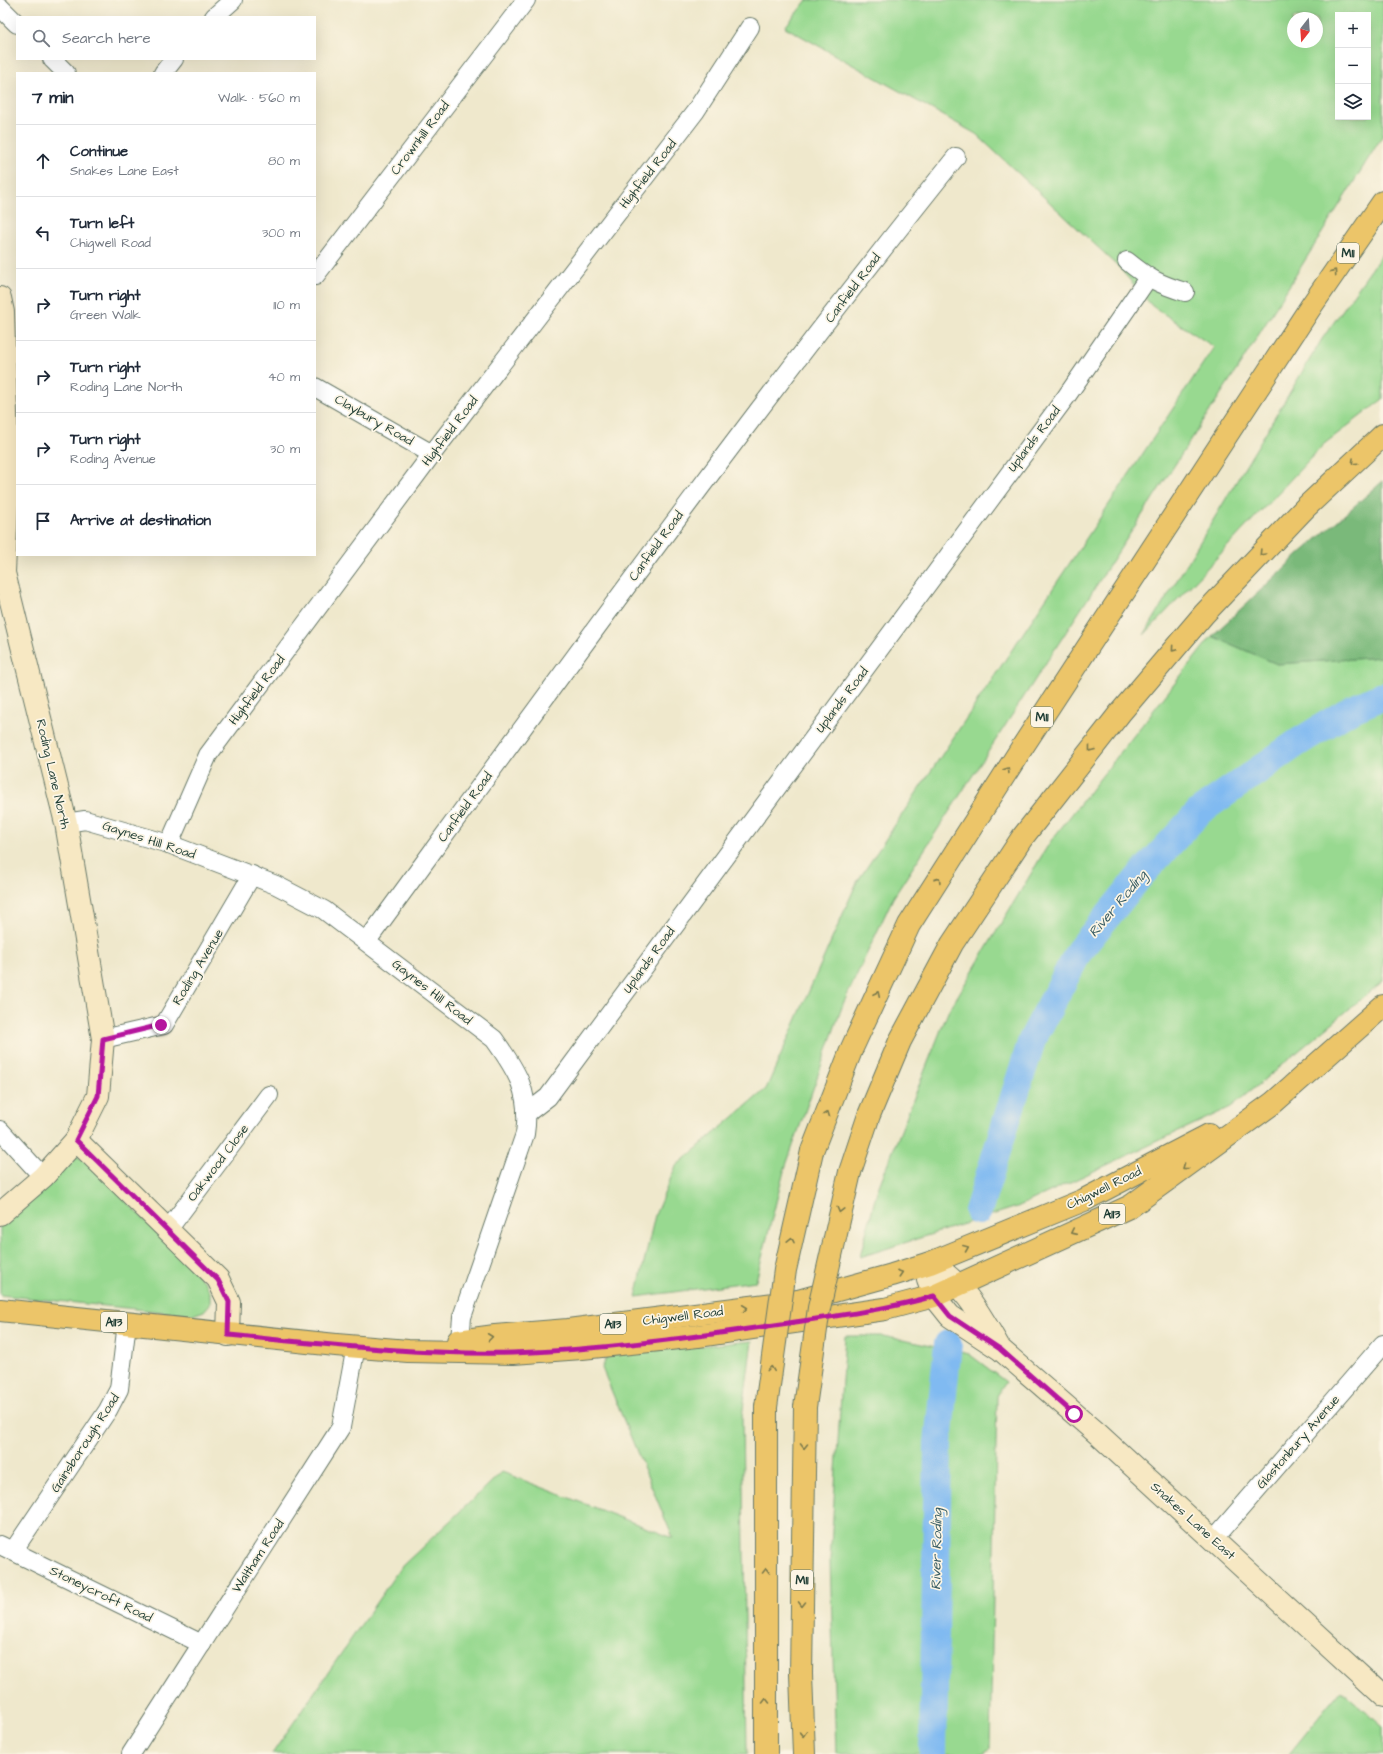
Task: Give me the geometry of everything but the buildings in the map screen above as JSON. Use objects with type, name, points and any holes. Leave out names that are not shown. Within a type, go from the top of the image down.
[{"type":"main road","name":"M11","points":[[766,1754],[766,1407],[785,1270],[812,1150],[852,1048],[909,925],[1023,746],[1312,304],[1383,202]]},
{"type":"main road","name":"M11","points":[[804,1754],[801,1674],[805,1407],[819,1308],[850,1172],[869,1115],[900,1041],[952,944],[1022,838],[1120,712],[1204,614],[1306,507],[1383,435]]},
{"type":"main road","name":"Chigwell Road","points":[[0,1310],[228,1335],[356,1346],[382,1348],[459,1347],[514,1353],[582,1348],[698,1336],[885,1309],[934,1296],[1131,1206],[1273,1103],[1383,1006]]},
{"type":"main road","name":"Chigwell Road","points":[[459,1347],[495,1336],[576,1329],[798,1301],[930,1263],[1084,1200],[1273,1103]]},
{"type":"street","points":[[215,16],[233,0]]},
{"type":"street","name":"Crownhill Road","points":[[316,275],[526,0]]},
{"type":"street","points":[[0,7],[16,23]]},
{"type":"street","name":"Highfield Road","points":[[169,844],[208,755],[432,454],[695,112],[750,27]]},
{"type":"street","points":[[53,60],[65,72]]},
{"type":"street","points":[[164,72],[173,60]]},
{"type":"street","name":"Canfield Road","points":[[366,941],[673,522],[879,253],[956,157]]},
{"type":"street","points":[[1127,260],[1148,278],[1161,285],[1185,292]]},
{"type":"street","name":"Uplands Road","points":[[526,1114],[548,1097],[1066,397],[1148,278]]},
{"type":"street","name":"Roding Lane North","points":[[0,1214],[43,1177],[76,1140],[98,1096],[103,1039],[66,823],[4,573],[12,482],[7,307]]},
{"type":"street","name":"Claybury Road","points":[[316,388],[432,454]]},
{"type":"street","name":"Gaynes Hill Road","points":[[66,823],[85,820],[169,844],[276,884],[324,910],[494,1039],[514,1067],[521,1082],[526,1114],[525,1134],[462,1317],[459,1347]]},
{"type":"street","name":"Roding Avenue","points":[[103,1039],[164,1025],[252,875]]},
{"type":"street","name":"Oakwood Close","points":[[167,1231],[269,1095]]},
{"type":"street","points":[[0,1130],[43,1177]]},
{"type":"street","points":[[76,1140],[218,1280],[229,1302],[228,1335]]},
{"type":"street","points":[[934,1296],[928,1280],[930,1263],[945,1272],[958,1285]]},
{"type":"street","name":"Snakes Lane East","points":[[958,1285],[976,1308],[1000,1349]]},
{"type":"street","name":"Snakes Lane East","points":[[934,1296],[950,1316],[1000,1349],[1214,1539],[1383,1696]]},
{"type":"street","name":"Gainsborough Road","points":[[7,1548],[108,1410],[119,1389],[127,1323]]},
{"type":"street","name":"Glastonbury Avenue","points":[[1214,1539],[1383,1344]]},
{"type":"street","name":"Waltham Road","points":[[131,1754],[257,1555],[341,1428],[356,1346]]},
{"type":"street","name":"Stoneycroft Road","points":[[7,1548],[202,1644]]},
{"type":"green space","points":[[807,0],[1383,0],[1383,135],[1241,363],[893,898],[843,1004],[784,1171],[756,1281],[636,1297],[655,1215],[676,1166],[766,1089],[857,882],[1214,347],[1152,306],[1117,265],[976,134],[785,27]]},
{"type":"green space","points":[[1383,253],[1383,399],[1324,444],[1144,635],[1322,339]]},
{"type":"green space","points":[[1383,481],[1383,657],[1277,664],[1212,636],[1297,556]]},
{"type":"green space","points":[[1212,636],[1277,664],[1383,657],[1383,981],[1231,1107],[1017,1207],[860,1257],[877,1191],[948,1012],[1050,842]]},
{"type":"green space","points":[[74,1155],[89,1162],[205,1283],[210,1292],[210,1304],[204,1311],[193,1315],[0,1295],[0,1220]]},
{"type":"green space","points":[[845,1336],[883,1336],[969,1354],[1006,1382],[997,1396],[990,1749],[982,1754],[836,1754],[830,1560]]},
{"type":"green space","points":[[752,1341],[742,1417],[747,1754],[272,1754],[400,1568],[502,1472],[673,1538],[602,1368],[608,1355]]},
{"type":"green space","points":[[1341,1690],[1383,1727],[1383,1754],[1289,1754]]},
{"type":"waterway","name":"River Roding","points":[[978,1211],[1032,1040],[1079,951],[1140,876],[1200,811],[1297,743],[1350,710],[1383,696]]},
{"type":"waterway","name":"River Roding","points":[[933,1754],[938,1443],[948,1344]]},
{"type":"route","points":[[161,1025],[103,1039],[98,1096],[76,1140],[87,1149],[167,1231],[218,1280],[229,1302],[228,1335],[408,1351],[514,1353],[582,1348],[698,1336],[885,1309],[934,1296],[950,1316],[972,1332],[1000,1349],[1074,1414]]}]
